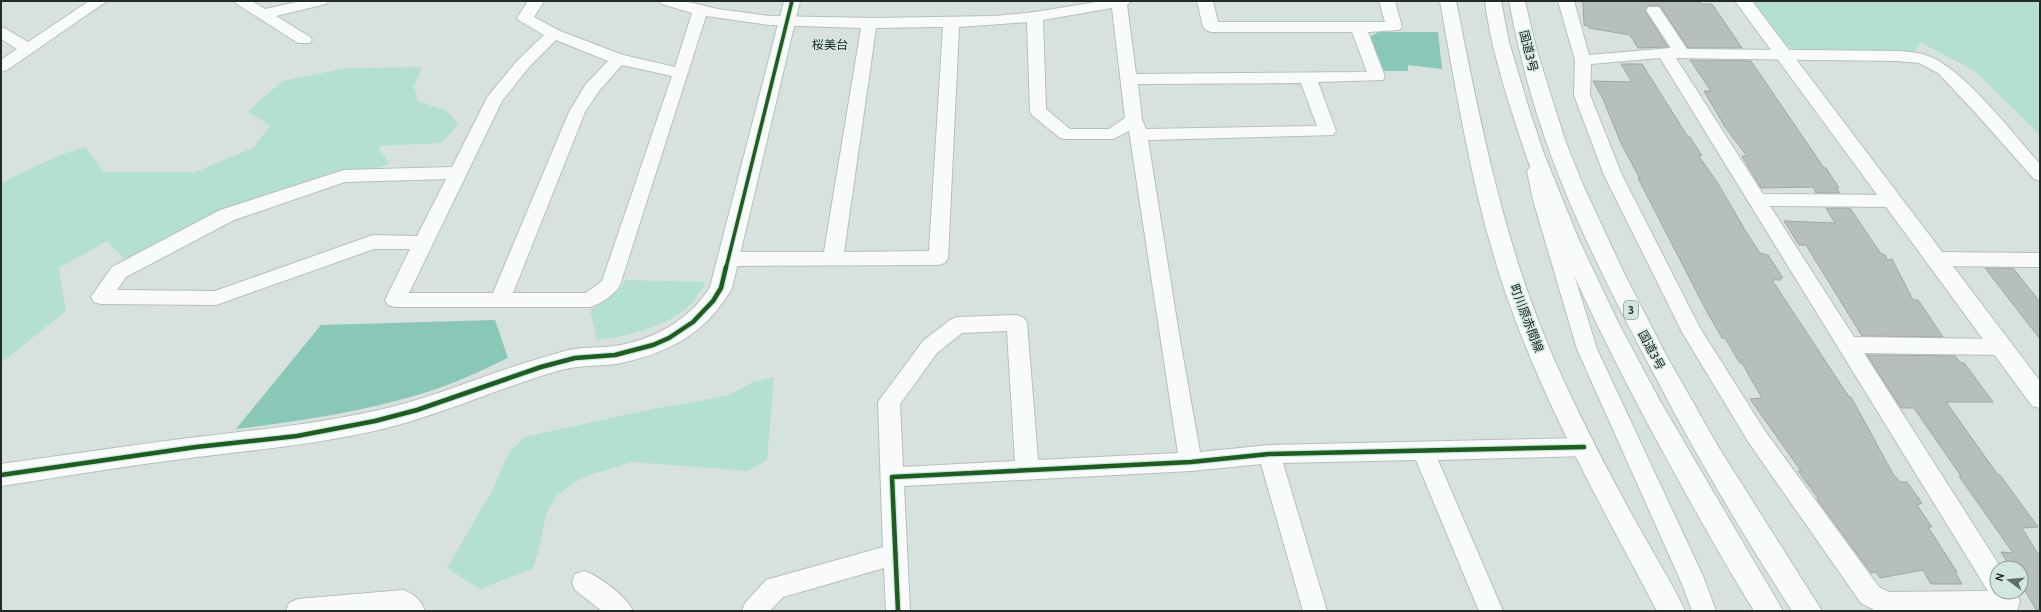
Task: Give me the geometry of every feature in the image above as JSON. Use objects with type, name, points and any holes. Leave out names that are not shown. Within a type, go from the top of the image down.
[{"type":"main road","points":[[1,475],[196,447],[297,436],[368,423],[418,410],[541,367],[575,358],[615,355],[639,350],[669,338],[702,313],[713,301],[721,288],[792,1]]},
{"type":"main road","name":"町川原赤間線","points":[[1448,1],[1481,163],[1513,282],[1556,388],[1584,447],[1671,611]]},
{"type":"main road","name":"国道3号","points":[[1493,1],[1508,66],[1527,132],[1551,202],[1592,293],[1659,422],[1769,611]]},
{"type":"main road","name":"国道3号","points":[[1517,1],[1535,77],[1551,128],[1579,203],[1621,291],[1676,394],[1729,487],[1805,606]]},
{"type":"main road","points":[[1743,1],[2040,399]]},
{"type":"street","points":[[1,67],[99,1]]},
{"type":"street","points":[[242,1],[304,40]]},
{"type":"street","points":[[264,14],[321,1]]},
{"type":"street","points":[[536,1],[525,18],[554,34],[618,59],[681,73]]},
{"type":"street","points":[[667,1],[700,11],[756,20],[786,22],[869,23],[951,23],[1036,17],[1073,5],[1122,2],[1129,79],[1136,128],[1191,462]]},
{"type":"street","points":[[1205,1],[1212,28],[1394,27],[1387,1]]},
{"type":"street","points":[[1566,1],[1583,60],[1582,95],[1610,168],[1692,332],[1757,437],[1870,595],[1887,604],[1989,598]]},
{"type":"street","points":[[1654,10],[1682,53]]},
{"type":"street","points":[[554,34],[523,64],[494,100],[395,300],[590,300],[610,285],[681,73],[700,11]]},
{"type":"street","points":[[1036,17],[1038,111],[1066,134],[1113,134],[1136,128],[1327,131],[1308,78]]},
{"type":"street","points":[[833,258],[869,23]]},
{"type":"street","points":[[729,259],[938,258],[951,23]]},
{"type":"street","points":[[1129,79],[1377,77],[1358,27]]},
{"type":"street","points":[[1,32],[28,49]]},
{"type":"street","points":[[1583,60],[1665,53],[1898,56],[1923,59],[1944,70],[1979,106],[2040,175]]},
{"type":"street","points":[[1665,53],[1989,571]]},
{"type":"street","points":[[500,300],[577,112],[592,88],[618,59]]},
{"type":"street","points":[[1527,132],[1542,200],[1587,349],[1688,570],[1704,611]]},
{"type":"street","points":[[423,243],[373,242],[216,298],[101,297],[119,272],[227,215],[344,176],[457,173]]},
{"type":"street","points":[[1757,200],[1892,201]]},
{"type":"street","points":[[1935,259],[2040,260]]},
{"type":"street","points":[[898,611],[888,402],[930,347],[957,325],[1017,323],[1027,470]]},
{"type":"street","points":[[1848,345],[2000,347]]},
{"type":"street","points":[[892,477],[1191,462],[1269,454],[1424,452],[1584,447]]},
{"type":"street","points":[[1424,452],[1491,611]]},
{"type":"street","points":[[1269,454],[1316,611]]},
{"type":"street","points":[[754,611],[775,588],[896,554]]},
{"type":"street","points":[[584,582],[621,611]]},
{"type":"street","points":[[298,611],[403,601],[413,611]]},
{"type":"shaded area","points":[[1745,1],[2040,1],[2040,135],[1975,71],[1921,43],[1908,61],[1844,61],[1794,49],[1773,38]]},
{"type":"shaded area","points":[[1378,32],[1438,32],[1442,69],[1408,65],[1408,71],[1384,71],[1370,37]]},
{"type":"shaded area","points":[[422,67],[414,86],[418,101],[447,111],[458,124],[442,143],[378,146],[389,164],[211,215],[125,260],[107,241],[59,268],[66,311],[1,363],[1,183],[60,155],[85,147],[104,172],[195,172],[253,148],[270,126],[248,111],[283,81],[346,68]]},
{"type":"shaded area","points":[[626,280],[706,282],[692,303],[670,319],[658,325],[634,333],[597,340],[590,310],[616,293]]},
{"type":"shaded area","points":[[495,320],[508,358],[446,386],[401,400],[354,411],[236,429],[321,325]]},
{"type":"shaded area","points":[[774,377],[767,460],[748,471],[633,462],[583,477],[556,496],[546,514],[540,545],[533,568],[480,589],[447,568],[493,489],[509,453],[524,437],[653,409],[727,396],[753,382]]},
{"type":"building","points":[[1583,1],[1700,1],[1701,4],[1712,4],[1742,48],[1688,48],[1660,6],[1649,6],[1645,11],[1668,47],[1638,48],[1630,35],[1589,28],[1589,26],[1584,25]]},
{"type":"building","points":[[1690,60],[1751,61],[1824,168],[1826,168],[1839,188],[1836,188],[1840,193],[1816,193],[1813,187],[1761,188],[1742,156],[1747,156],[1725,127],[1704,91],[1711,91]]},
{"type":"building","points":[[1621,64],[1642,64],[1688,137],[1690,137],[1702,156],[1698,155],[1717,182],[1760,253],[1768,255],[1783,278],[1779,278],[1781,280],[1772,280],[1849,397],[1851,397],[1893,474],[1900,482],[1907,482],[1922,503],[1917,505],[1932,527],[1928,527],[1957,572],[1955,572],[1962,584],[1931,584],[1923,570],[1880,578],[1876,572],[1871,573],[1817,499],[1818,498],[1798,471],[1801,471],[1750,399],[1762,398],[1742,363],[1740,363],[1725,338],[1722,338],[1707,312],[1638,178],[1640,179],[1621,143],[1603,99],[1593,81],[1632,82]]},
{"type":"building","points":[[1826,208],[1850,208],[1881,254],[1885,255],[1887,260],[1892,259],[1913,300],[1918,300],[1943,337],[1862,336],[1806,245],[1799,245],[1784,221],[1835,223]]},
{"type":"building","points":[[1985,268],[2013,268],[2040,302],[2040,339]]},
{"type":"building","points":[[1867,355],[1955,356],[1961,363],[1964,363],[1993,402],[1946,402],[1998,475],[2000,475],[2038,527],[2022,528],[2038,554],[2040,554],[2040,611],[2037,611],[2029,598],[2029,560],[2006,560],[2001,552],[2013,553],[1959,476],[1961,476],[1914,408],[1901,408]]},
{"type":"cycle path","points":[[1,475],[196,447],[297,436],[375,421],[417,410],[541,367],[575,358],[615,355],[653,345],[669,338],[693,322],[713,301],[721,288],[792,1]]},
{"type":"cycle path","points":[[898,611],[892,477],[1191,462],[1269,454],[1584,447]]},
{"type":"district","name":"桜美台","points":[[830,44]]}]
